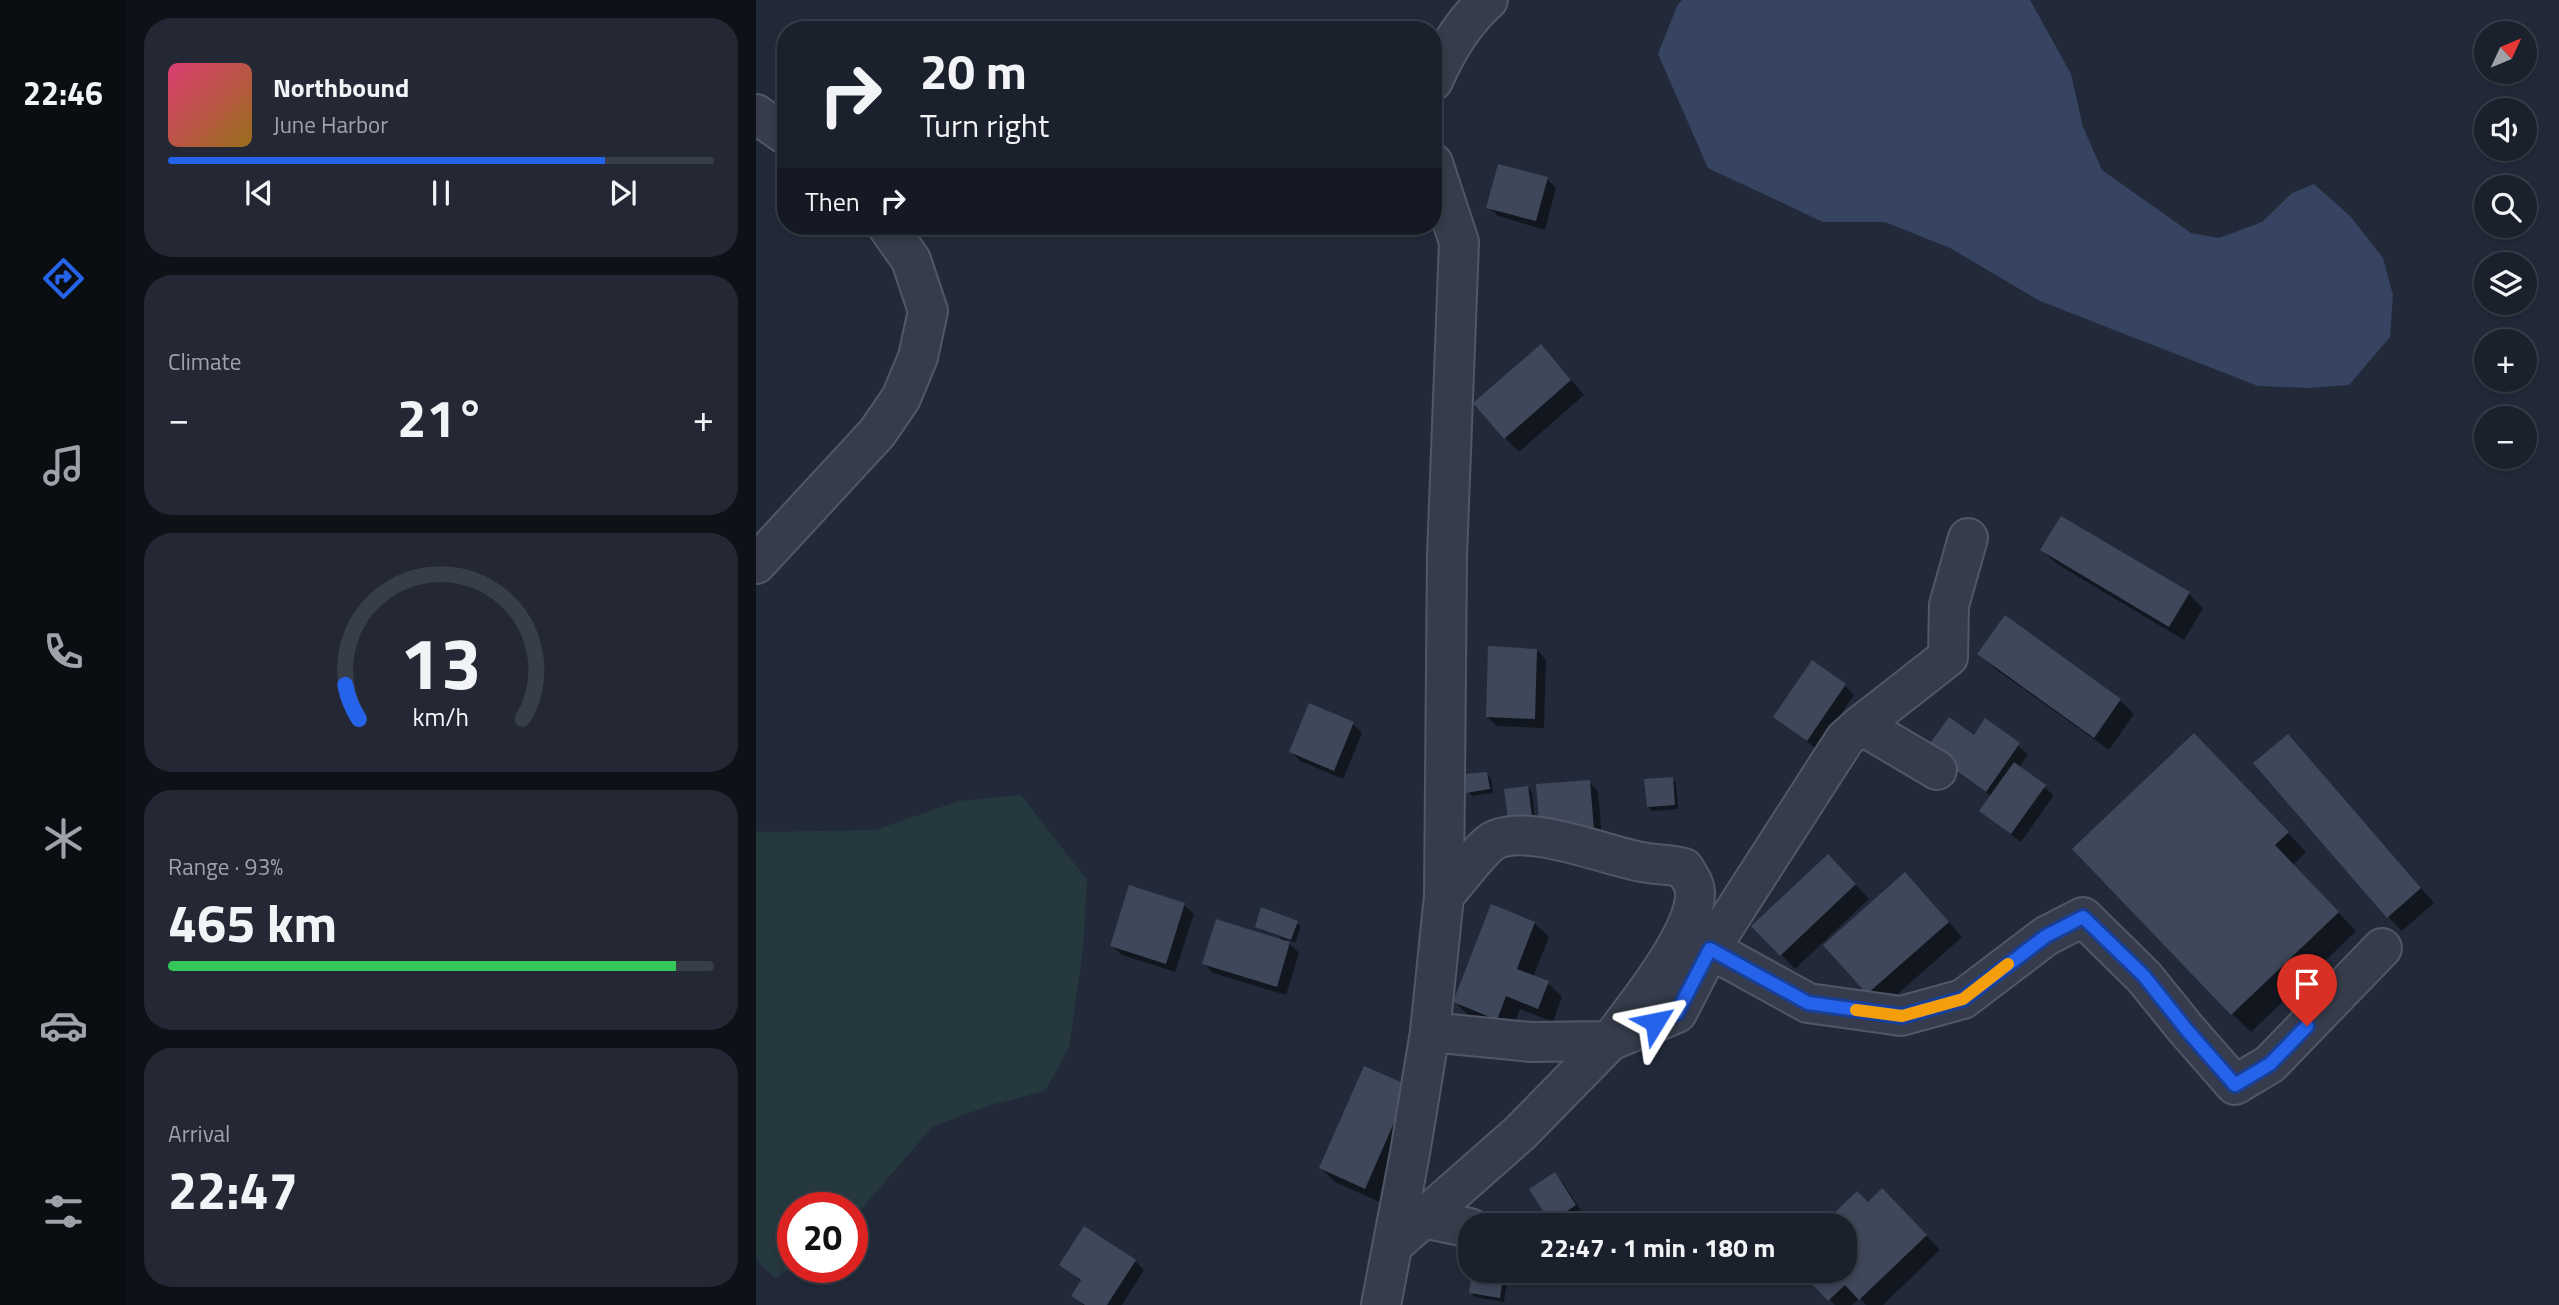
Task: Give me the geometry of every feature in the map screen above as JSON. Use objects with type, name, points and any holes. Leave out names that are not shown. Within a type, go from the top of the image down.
[{"type":"street","points":[[1442,61],[1479,8],[1488,0]]},
{"type":"street","points":[[756,114],[777,129]]},
{"type":"street","points":[[1381,1305],[1430,1032],[1444,896],[1447,556],[1460,242],[1442,189]]},
{"type":"street","points":[[756,564],[877,433],[901,398],[918,357],[928,311],[911,260],[893,235]]},
{"type":"street","points":[[1430,1032],[1531,1042],[1610,1041],[1677,1013],[1710,949],[1845,739],[1948,657],[1949,605],[1968,538]]},
{"type":"street","points":[[1861,725],[1937,770]]},
{"type":"street","points":[[1393,1245],[1520,1133],[1610,1041],[1661,973],[1694,912],[1696,889],[1684,868],[1668,863],[1642,862],[1542,837],[1508,836],[1491,842],[1444,896]]},
{"type":"street","points":[[1710,949],[1808,1003],[1902,1016],[1963,999],[2046,936],[2083,917],[2144,976],[2235,1085],[2270,1064],[2382,948]]},
{"type":"street","points":[[1423,1218],[1458,1225]]},
{"type":"green space","points":[[1021,795],[1087,880],[1083,949],[1069,1048],[1045,1091],[994,1104],[933,1126],[868,1201],[868,1192],[777,1192],[775,1278],[756,1260],[756,832],[875,830],[959,801]]},
{"type":"water","points":[[1682,0],[2030,0],[2071,74],[2083,127],[2102,170],[2191,233],[2219,238],[2262,222],[2292,193],[2314,184],[2350,216],[2383,258],[2393,295],[2390,337],[2349,385],[2308,388],[2258,386],[2040,301],[1950,248],[1885,222],[1823,222],[1708,168],[1658,54],[1677,6]]},
{"type":"building","points":[[1498,164],[1548,177],[1536,221],[1486,208]]},
{"type":"building","points":[[1541,344],[1571,380],[1504,439],[1473,403]]},
{"type":"building","points":[[2061,516],[2190,592],[2169,627],[2040,550]]},
{"type":"building","points":[[2005,615],[2121,699],[2094,738],[1977,654]]},
{"type":"building","points":[[1488,646],[1537,649],[1535,719],[1486,717]]},
{"type":"building","points":[[1812,660],[1846,684],[1807,741],[1773,717]]},
{"type":"building","points":[[1309,703],[1354,722],[1334,771],[1289,752]]},
{"type":"building","points":[[1949,717],[1974,735],[1985,718],[2020,743],[1986,792],[1926,749]]},
{"type":"building","points":[[2194,733],[2289,832],[2275,845],[2339,912],[2231,1015],[2072,849]]},
{"type":"building","points":[[2288,734],[2421,888],[2387,918],[2253,763]]},
{"type":"building","points":[[2014,762],[2046,785],[2011,834],[1979,811]]},
{"type":"building","points":[[1487,772],[1490,789],[1466,793],[1464,774]]},
{"type":"building","points":[[1673,777],[1675,805],[1647,807],[1644,779]]},
{"type":"building","points":[[1590,780],[1594,830],[1540,834],[1536,784]]},
{"type":"building","points":[[1528,786],[1533,824],[1509,827],[1504,789]]},
{"type":"building","points":[[1828,854],[1856,884],[1780,956],[1751,926]]},
{"type":"building","points":[[1905,872],[1949,922],[1867,994],[1823,945]]},
{"type":"building","points":[[1129,885],[1185,903],[1166,964],[1110,946]]},
{"type":"building","points":[[1491,904],[1535,922],[1517,969],[1549,981],[1538,1009],[1506,996],[1497,1020],[1453,1002]]},
{"type":"building","points":[[1261,907],[1298,921],[1291,940],[1255,927]]},
{"type":"building","points":[[1216,919],[1290,942],[1277,987],[1202,964]]},
{"type":"building","points":[[1364,1066],[1410,1086],[1365,1189],[1319,1168]]},
{"type":"building","points":[[1555,1172],[1576,1205],[1564,1213],[1544,1213],[1529,1189]]},
{"type":"building","points":[[1882,1188],[1927,1235],[1859,1300],[1845,1285],[1828,1301],[1811,1283],[1857,1283],[1857,1213],[1834,1213],[1857,1191],[1868,1202]]},
{"type":"building","points":[[1084,1226],[1136,1260],[1107,1305],[1085,1305],[1071,1296],[1081,1280],[1059,1265]]},
{"type":"building","points":[[1470,1283],[1502,1283],[1500,1298],[1469,1293]]},
{"type":"slow traffic","points":[[1856,1010],[1902,1016],[1963,999],[2008,964]]},
{"type":"route","points":[[1655,1022],[1677,1013],[1710,949],[1808,1003],[1902,1016],[1963,999],[2046,936],[2083,917],[2144,976],[2235,1085],[2270,1064],[2307,1026]]}]
